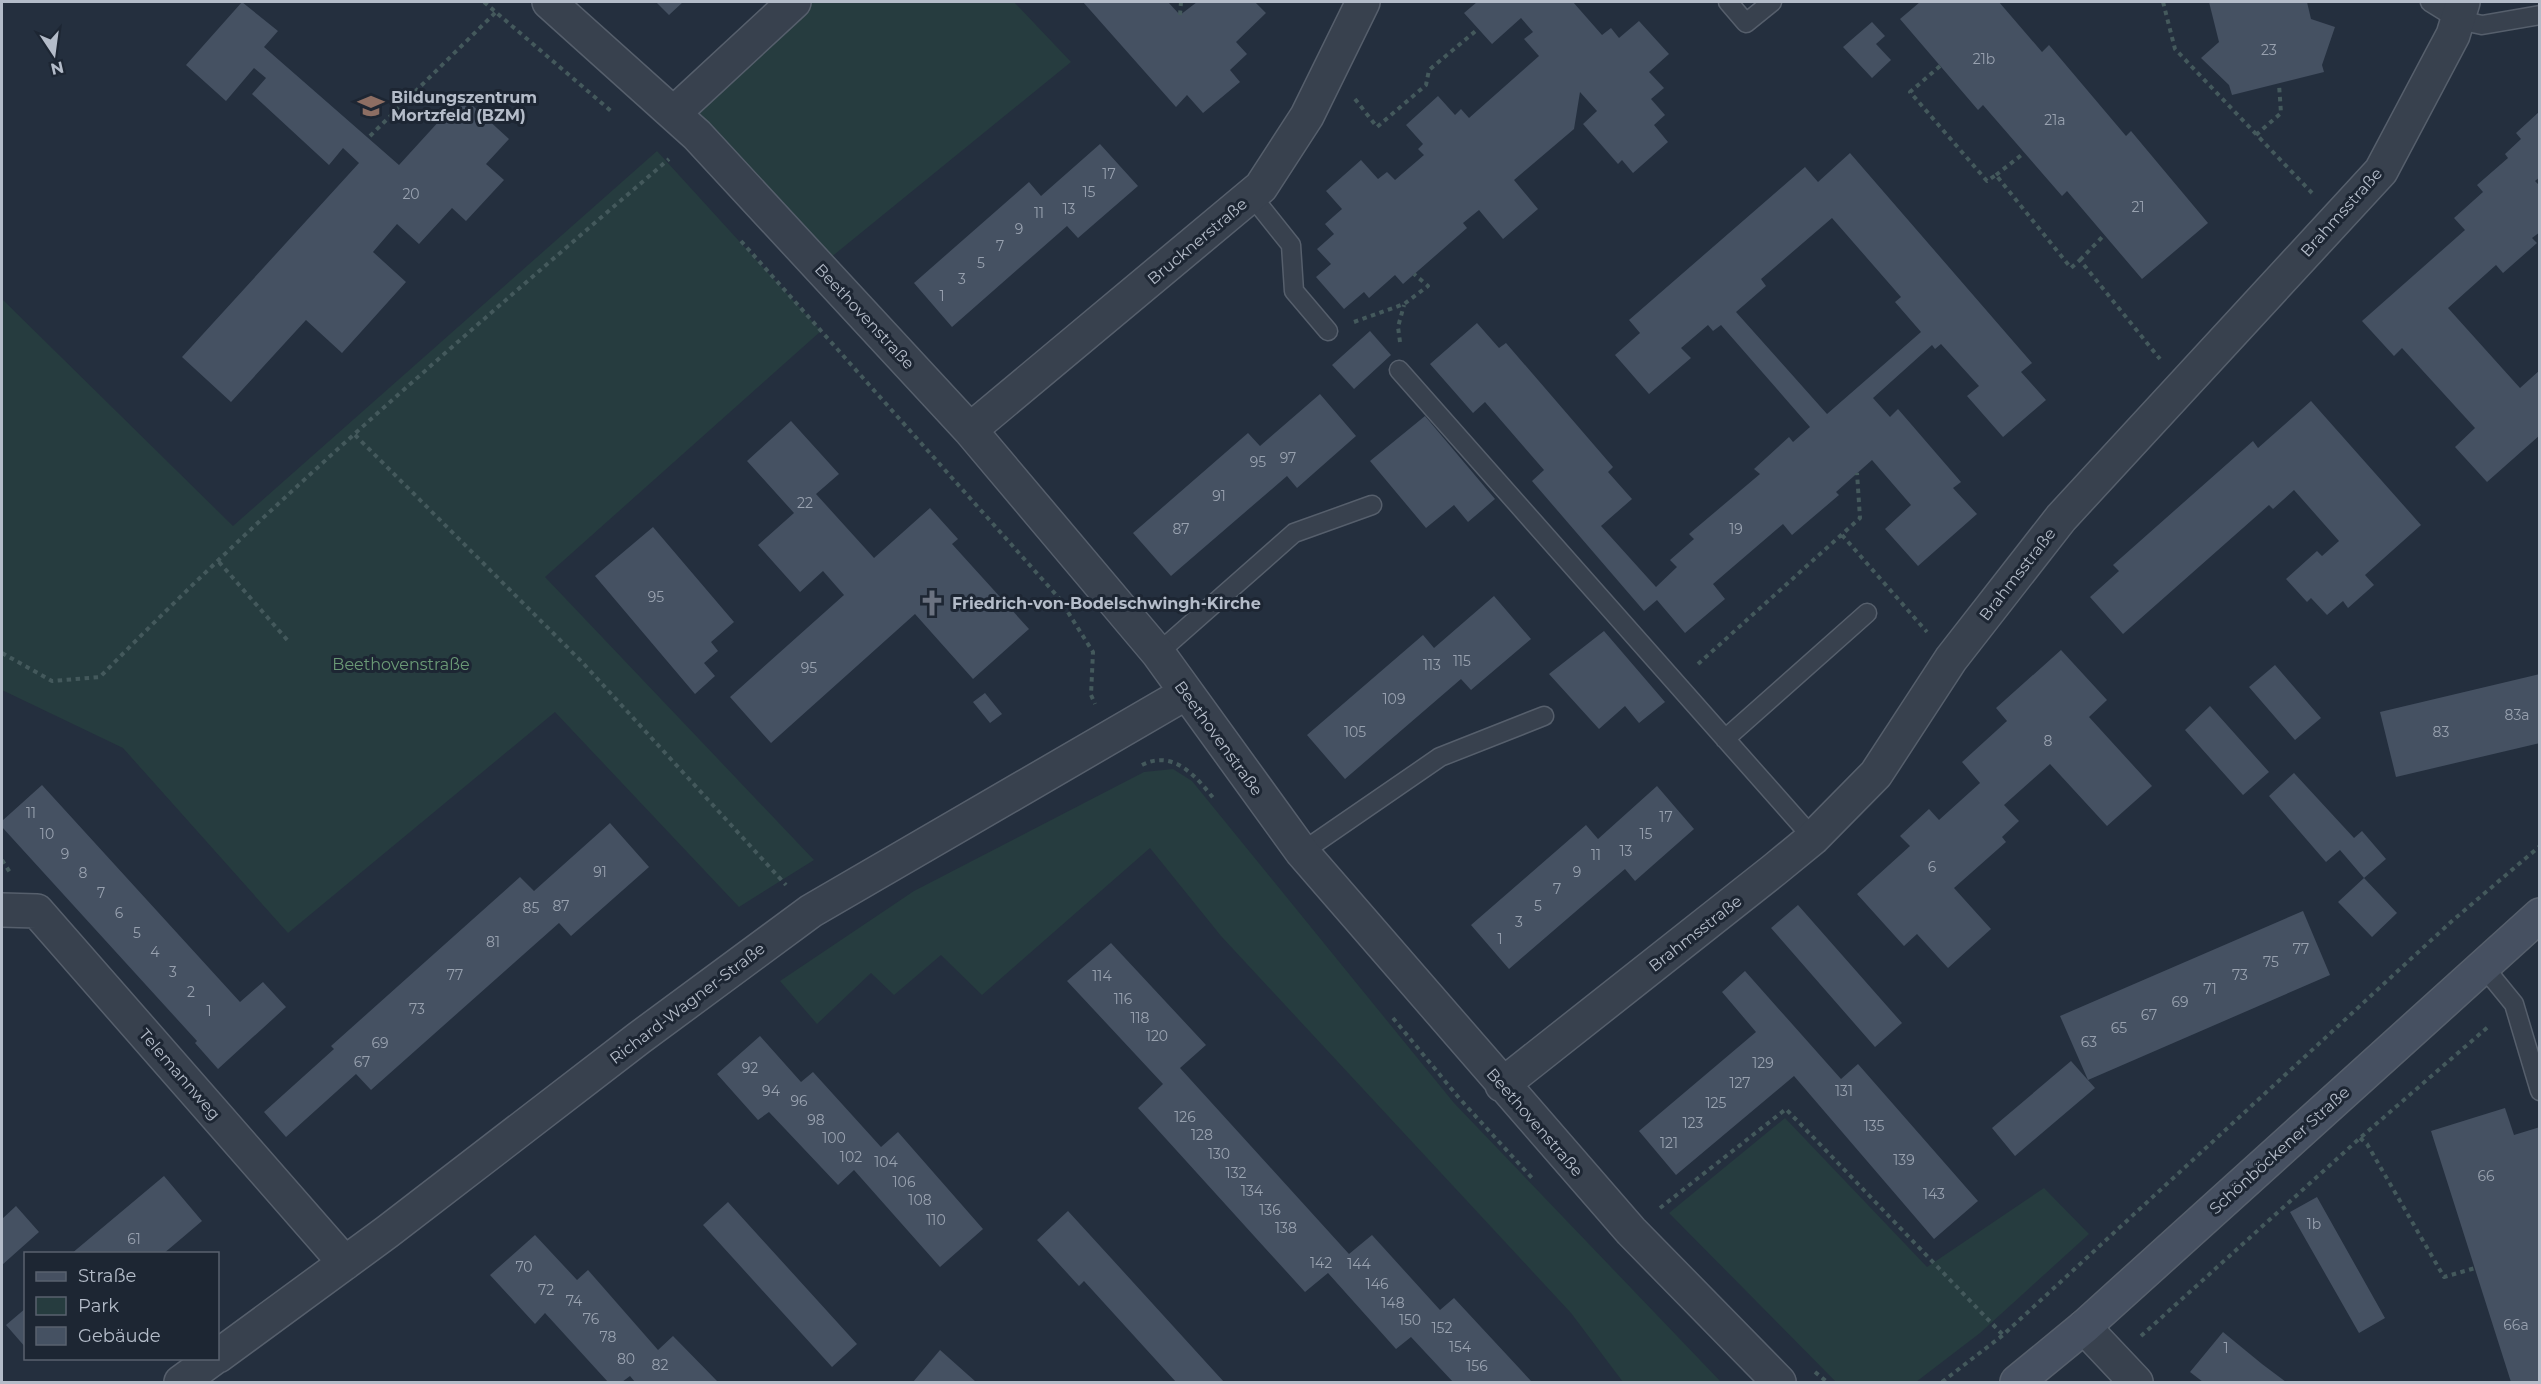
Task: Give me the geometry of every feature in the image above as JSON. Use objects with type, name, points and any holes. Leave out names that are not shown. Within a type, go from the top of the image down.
[{"type":"main road","name":"Schönböckener Straße","points":[[2017,1383],[2084,1326],[2540,915]]},
{"type":"street","name":"Beethovenstraße","points":[[549,2],[685,124],[970,430],[1158,653],[1302,852],[1502,1086],[1631,1231],[1779,1383]]},
{"type":"street","points":[[685,124],[794,2]]},
{"type":"street","name":"Brucknerstraße","points":[[970,430],[1261,187],[1307,116],[1362,2]]},
{"type":"street","name":"Brahmsstraße","points":[[1502,1086],[1813,838],[1876,774],[1951,659],[2061,518],[2181,385],[2381,171],[2461,11]]},
{"type":"street","name":"Richard-Wagner-Straße","points":[[219,1355],[345,1263],[639,1038],[811,911],[1186,693]]},
{"type":"street","name":"Telemannweg","points":[[2,910],[37,911],[345,1263]]},
{"type":"street","points":[[2084,1326],[2125,1371]]},
{"type":"street","points":[[181,1383],[213,1360]]},
{"type":"lane","points":[[1728,2],[1746,23],[1772,2]]},
{"type":"lane","points":[[2430,2],[2461,11],[2482,25],[2540,15]]},
{"type":"lane","points":[[1251,195],[1291,245],[1294,291],[1328,331]]},
{"type":"lane","points":[[1399,370],[1813,838]]},
{"type":"lane","points":[[1158,653],[1294,533],[1372,505]]},
{"type":"lane","points":[[1725,739],[1867,613]]},
{"type":"lane","points":[[1302,852],[1440,757],[1544,716]]},
{"type":"lane","points":[[2483,966],[2514,1005],[2540,1091]]},
{"type":"path","points":[[484,2],[612,113]]},
{"type":"path","points":[[1180,15],[1181,2]]},
{"type":"path","points":[[2163,2],[2175,50],[2336,218]]},
{"type":"path","points":[[370,136],[496,12]]},
{"type":"path","points":[[1356,100],[1377,127],[1426,85],[1429,70],[1478,29]]},
{"type":"path","points":[[1940,66],[1910,92],[1987,181],[2024,153]]},
{"type":"path","points":[[2256,135],[2281,113],[2279,84]]},
{"type":"path","points":[[2,653],[52,681],[100,677],[355,435],[667,160],[685,124]]},
{"type":"path","points":[[662,155],[673,165]]},
{"type":"path","points":[[1996,175],[2071,268],[2105,234]]},
{"type":"path","points":[[735,235],[1059,598],[1094,652],[1091,695],[1130,771],[1153,759],[1175,762],[1196,776],[1218,804]]},
{"type":"path","points":[[2080,260],[2181,385]]},
{"type":"path","points":[[1328,331],[1404,304],[1428,286],[1414,274]]},
{"type":"path","points":[[1399,370],[1398,327],[1404,304]]},
{"type":"path","points":[[355,435],[582,662],[811,911]]},
{"type":"path","points":[[1676,684],[1860,518],[1857,473]]},
{"type":"path","points":[[1842,535],[1951,659]]},
{"type":"path","points":[[219,562],[289,642]]},
{"type":"path","points":[[1942,1383],[2003,1335],[2452,921],[2540,846]]},
{"type":"path","points":[[2125,1371],[2360,1138],[2514,1005]]},
{"type":"path","points":[[1391,1016],[1459,1098],[1537,1183]]},
{"type":"path","points":[[1631,1231],[1786,1109],[2003,1335]]},
{"type":"path","points":[[2360,1138],[2367,1144],[2444,1277],[2475,1268]]},
{"type":"green space","points":[[794,2],[1014,2],[1071,62],[819,267],[674,113]]},
{"type":"green space","points":[[657,151],[821,331],[545,577],[814,860],[739,907],[555,712],[288,933],[123,748],[2,690],[2,299],[233,526]]},
{"type":"green space","points":[[1173,769],[1192,781],[1454,1103],[1721,1382],[1623,1382],[1571,1313],[1221,936],[1150,848],[982,995],[941,955],[894,995],[871,973],[817,1024],[780,981],[914,891],[1144,772]]},
{"type":"green space","points":[[1785,1118],[1927,1267],[2044,1188],[2089,1234],[1980,1333],[1916,1382],[1836,1382],[1669,1213]]},
{"type":"building","points":[[242,2],[278,31],[264,47],[399,165],[462,96],[509,139],[486,164],[504,180],[466,221],[452,208],[419,244],[397,224],[373,252],[406,282],[342,353],[306,320],[231,402],[182,357],[359,163],[343,148],[329,165],[252,94],[266,78],[254,68],[226,101],[186,65]]},
{"type":"building","points":[[656,2],[683,2],[669,15]]},
{"type":"building","points":[[1083,2],[1168,2],[1180,15],[1197,2],[1255,2],[1266,13],[1236,42],[1247,54],[1230,70],[1240,82],[1203,113],[1187,95],[1176,107]]},
{"type":"building","points":[[1477,2],[1573,2],[1602,35],[1611,28],[1619,38],[1639,21],[1669,54],[1649,72],[1664,88],[1651,99],[1665,115],[1654,125],[1668,142],[1633,173],[1622,160],[1618,164],[1583,124],[1597,111],[1580,92],[1574,129],[1514,180],[1538,209],[1503,239],[1479,210],[1463,223],[1467,228],[1403,284],[1395,275],[1369,298],[1364,292],[1344,309],[1316,277],[1331,264],[1317,249],[1334,234],[1325,224],[1342,209],[1326,191],[1361,160],[1378,179],[1387,172],[1395,180],[1424,155],[1418,149],[1423,144],[1406,125],[1438,96],[1455,115],[1461,109],[1469,118],[1539,56],[1524,39],[1533,32],[1521,18],[1492,44],[1464,13]]},
{"type":"building","points":[[1920,2],[1999,2],[2042,52],[2049,45],[2126,136],[2131,131],[2208,223],[2142,279],[2067,191],[2062,196],[1983,105],[1978,110],[1900,19]]},
{"type":"building","points":[[2209,2],[2307,2],[2311,19],[2335,27],[2322,65],[2324,72],[2232,95],[2229,85],[2201,58],[2219,42]]},
{"type":"building","points":[[1872,22],[1885,36],[1876,44],[1891,60],[1872,78],[1843,47]]},
{"type":"building","points":[[2540,111],[2540,177],[2535,181],[2540,186],[2540,232],[2532,238],[2537,243],[2503,273],[2496,265],[2448,308],[2520,388],[2540,370],[2540,435],[2487,482],[2455,447],[2475,428],[2402,348],[2394,356],[2362,321],[2465,230],[2454,218],[2483,192],[2477,185],[2508,158],[2505,154],[2521,139],[2516,133]]},
{"type":"building","points":[[1100,144],[1138,186],[1078,238],[1067,226],[952,327],[914,283],[1029,182],[1041,196]]},
{"type":"building","points":[[1850,153],[2032,363],[2021,372],[2046,400],[2003,437],[1967,396],[1979,386],[1941,344],[1935,349],[1932,345],[1873,398],[1890,417],[1898,409],[1961,482],[1953,488],[1977,514],[1918,566],[1885,529],[1911,505],[1872,460],[1836,492],[1839,495],[1792,535],[1783,524],[1713,584],[1725,599],[1685,633],[1657,600],[1644,611],[1532,481],[1544,470],[1485,402],[1473,413],[1430,364],[1477,323],[1499,348],[1506,343],[1613,467],[1608,472],[1632,499],[1601,526],[1656,587],[1677,567],[1670,560],[1694,539],[1689,534],[1760,474],[1754,469],[1789,437],[1793,442],[1810,427],[1721,325],[1713,331],[1708,325],[1681,348],[1691,358],[1649,394],[1615,355],[1640,333],[1629,320],[1805,167],[1818,182]],"holes":[[[1832,218],[1901,297],[1895,302],[1921,332],[1827,414],[1736,312],[1766,286],[1761,279]]]},
{"type":"building","points":[[1370,331],[1391,355],[1354,389],[1332,365]]},
{"type":"building","points":[[1320,394],[1356,436],[1297,488],[1287,476],[1171,576],[1133,533],[1248,433],[1260,446]]},
{"type":"building","points":[[2311,401],[2421,525],[2365,575],[2374,585],[2348,608],[2343,601],[2327,615],[2311,598],[2307,602],[2286,579],[2317,551],[2322,556],[2339,541],[2294,490],[2273,509],[2269,505],[2123,634],[2090,597],[2119,571],[2113,565],[2253,441],[2258,448]]},
{"type":"building","points":[[1425,416],[1495,499],[1468,522],[1454,505],[1426,528],[1370,461]]},
{"type":"building","points":[[791,421],[839,474],[816,494],[874,558],[930,508],[958,539],[952,544],[1029,629],[973,679],[915,614],[771,743],[730,697],[844,595],[823,571],[800,592],[758,545],[794,513],[747,461]]},
{"type":"building","points":[[653,527],[734,622],[711,642],[718,651],[704,663],[715,676],[695,694],[595,576]]},
{"type":"building","points":[[1494,596],[1531,639],[1471,690],[1461,679],[1345,779],[1307,735],[1423,635],[1434,648]]},
{"type":"building","points":[[1604,631],[1665,702],[1639,723],[1625,706],[1599,729],[1549,674]]},
{"type":"building","points":[[2061,650],[2107,700],[2089,717],[2152,786],[2107,826],[2050,764],[2004,805],[2019,821],[2002,837],[2006,842],[1954,888],[1991,929],[1948,968],[1917,934],[1904,946],[1857,894],[1910,846],[1900,836],[1929,809],[1939,820],[1980,783],[1962,762],[2007,721],[1996,708]]},
{"type":"building","points":[[2275,665],[2321,718],[2295,740],[2249,687]]},
{"type":"building","points":[[2540,674],[2540,743],[2396,777],[2380,712]]},
{"type":"building","points":[[985,693],[1002,714],[990,723],[973,702]]},
{"type":"building","points":[[2210,706],[2269,772],[2243,795],[2185,730]]},
{"type":"building","points":[[2294,773],[2354,838],[2362,831],[2386,859],[2364,878],[2340,850],[2326,862],[2269,796]]},
{"type":"building","points":[[42,785],[240,1002],[263,982],[286,1007],[218,1069],[195,1043],[197,1041],[2,827],[2,821]]},
{"type":"building","points":[[1657,786],[1694,829],[1635,881],[1625,869],[1509,969],[1471,925],[1586,825],[1598,839]]},
{"type":"building","points":[[610,823],[649,867],[571,936],[559,923],[371,1090],[356,1074],[286,1137],[264,1112],[334,1049],[331,1046],[520,877],[534,891]]},
{"type":"building","points":[[2364,878],[2397,913],[2372,937],[2338,902]]},
{"type":"building","points":[[1798,905],[1902,1023],[1875,1047],[1771,928]]},
{"type":"building","points":[[2303,911],[2330,975],[2088,1080],[2060,1016]]},
{"type":"building","points":[[1111,943],[1206,1045],[1180,1068],[1349,1254],[1372,1235],[1440,1310],[1454,1298],[1532,1382],[1453,1382],[1411,1337],[1396,1349],[1328,1273],[1305,1292],[1138,1108],[1163,1084],[1067,981]]},
{"type":"building","points":[[1745,971],[1841,1079],[1858,1064],[1978,1201],[1934,1239],[1794,1076],[1676,1175],[1639,1131],[1756,1032],[1722,992]]},
{"type":"building","points":[[760,1036],[801,1082],[813,1072],[881,1147],[898,1132],[983,1229],[940,1267],[854,1170],[838,1185],[769,1112],[758,1120],[717,1074]]},
{"type":"building","points":[[2071,1061],[2095,1088],[2015,1156],[1992,1128]]},
{"type":"building","points":[[2505,1108],[2514,1135],[2540,1127],[2540,1382],[2511,1382],[2431,1131]]},
{"type":"building","points":[[164,1176],[202,1221],[165,1252],[73,1252]]},
{"type":"building","points":[[2317,1197],[2385,1318],[2359,1333],[2290,1212]]},
{"type":"building","points":[[728,1202],[857,1344],[832,1367],[703,1225]]},
{"type":"building","points":[[16,1206],[39,1232],[2,1265],[2,1219]]},
{"type":"building","points":[[1068,1211],[1224,1382],[1176,1382],[1084,1281],[1079,1286],[1037,1240]]},
{"type":"building","points":[[535,1235],[577,1280],[588,1270],[658,1350],[673,1336],[718,1382],[635,1382],[630,1376],[622,1382],[608,1382],[545,1313],[535,1324],[490,1275]]},
{"type":"building","points":[[24,1310],[24,1346],[6,1325]]},
{"type":"building","points":[[2223,1332],[2286,1382],[2203,1382],[2190,1372]]},
{"type":"building","points":[[940,1350],[976,1382],[913,1382]]},
{"type":"place","name":"Bildungszentrum Mortzfeld (BZM)","points":[[371,106]]},
{"type":"place","name":"Friedrich-von-Bodelschwingh-Kirche","points":[[932,603]]}]
